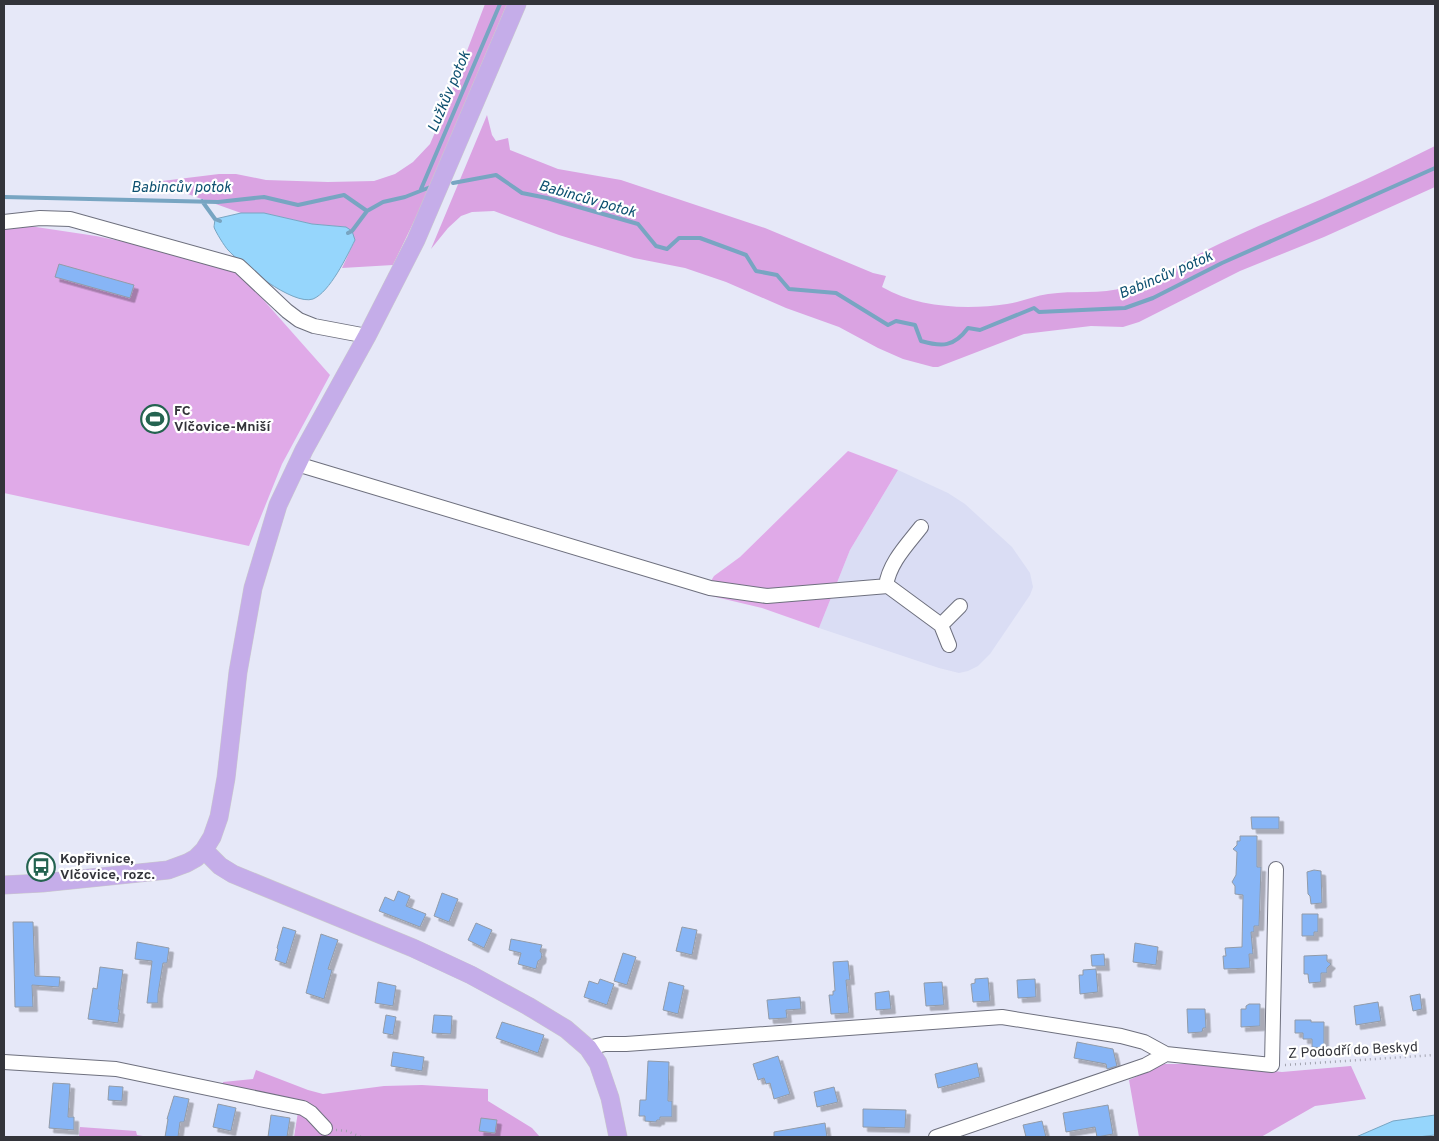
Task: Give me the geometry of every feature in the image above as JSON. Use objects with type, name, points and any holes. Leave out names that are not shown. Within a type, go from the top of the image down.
[{"type":"main road","points":[[4,885],[42,884],[168,870],[196,858],[204,850],[212,837],[220,817],[238,672],[253,588],[278,505],[297,464],[416,240],[517,4]]},
{"type":"main road","points":[[204,850],[220,866],[249,882],[413,948],[471,975],[566,1029],[588,1048],[598,1063],[606,1081],[618,1137]]},
{"type":"street","points":[[4,222],[40,218],[70,219],[239,266],[299,320],[314,326],[366,336]]},
{"type":"street","points":[[297,464],[710,588],[767,596],[888,586],[941,625],[949,645]]},
{"type":"street","points":[[886,586],[887,576],[897,558],[921,527]]},
{"type":"street","points":[[941,625],[960,606]]},
{"type":"street","points":[[588,1048],[605,1044],[1002,1016],[1121,1036],[1144,1042],[1166,1054],[1272,1065],[1276,869]]},
{"type":"street","points":[[936,1137],[1146,1065],[1166,1054]]},
{"type":"street","points":[[4,1062],[116,1069],[303,1108],[326,1128]]},
{"type":"path","name":"Z Pododří do Beskyd","points":[[1272,1065],[1435,1055]]},
{"type":"path","points":[[326,1128],[361,1137]]},
{"type":"shaded area","points":[[485,4],[507,4],[419,211],[393,265],[342,268],[355,240],[346,227],[312,224],[264,213],[241,213],[154,182],[219,174],[236,174],[266,180],[374,181],[395,174],[413,162],[430,144]]},
{"type":"shaded area","points":[[487,115],[492,135],[496,141],[508,138],[510,150],[558,169],[621,180],[765,228],[873,273],[886,276],[882,287],[896,294],[943,306],[992,306],[1048,294],[1106,291],[1138,283],[1162,274],[1234,237],[1352,186],[1435,146],[1435,187],[1324,237],[1240,271],[1139,322],[1123,327],[1091,326],[1024,334],[938,367],[933,367],[903,359],[839,327],[786,308],[726,282],[685,268],[634,258],[559,235],[494,211],[472,212],[461,216],[448,228],[431,249]]},
{"type":"shaded area","name":"FC Vlčovice-Mniší","points":[[16,224],[96,236],[154,248],[236,269],[330,375],[282,464],[249,546],[4,493],[4,228]]},
{"type":"shaded area","points":[[848,451],[898,470],[850,550],[819,628],[762,608],[703,594],[714,576],[740,557]]},
{"type":"shaded area","points":[[898,470],[948,493],[965,504],[1012,547],[1030,573],[1033,587],[1030,595],[990,654],[978,666],[968,671],[959,673],[939,668],[819,628],[850,550]]},
{"type":"shaded area","points":[[1164,1064],[1212,1064],[1282,1072],[1351,1066],[1366,1099],[1315,1106],[1261,1137],[1139,1137],[1129,1080]]},
{"type":"shaded area","points":[[256,1070],[323,1094],[384,1086],[422,1085],[488,1089],[488,1101],[532,1128],[540,1137],[294,1137],[298,1112],[221,1095],[223,1082],[253,1079]]},
{"type":"shaded area","points":[[80,1127],[136,1131],[137,1135],[149,1137],[79,1137]]},
{"type":"water","points":[[241,213],[264,213],[312,224],[346,227],[352,231],[355,240],[326,289],[313,299],[304,299],[281,290],[255,274],[220,239],[214,227],[215,219]]},
{"type":"water","points":[[1435,1115],[1435,1135],[1418,1137],[1356,1137],[1393,1121]]},
{"type":"building","points":[[59,264],[134,285],[130,298],[55,277]]},
{"type":"building","points":[[1251,817],[1279,817],[1279,829],[1252,829]]},
{"type":"building","points":[[1240,836],[1257,836],[1257,867],[1261,867],[1259,926],[1254,926],[1254,932],[1251,932],[1253,954],[1249,954],[1250,968],[1224,969],[1223,956],[1226,956],[1225,948],[1242,947],[1243,895],[1235,894],[1235,886],[1232,882],[1236,875],[1237,852],[1233,849],[1237,845],[1237,841],[1240,841]]},
{"type":"building","points":[[1321,871],[1322,903],[1311,904],[1308,894],[1307,872]]},
{"type":"building","points":[[398,891],[410,896],[406,906],[426,914],[420,927],[379,911],[385,897],[394,901]]},
{"type":"building","points":[[442,893],[458,899],[449,922],[434,916]]},
{"type":"building","points":[[1302,914],[1318,914],[1318,932],[1314,932],[1314,936],[1302,936]]},
{"type":"building","points":[[13,922],[33,922],[35,976],[60,977],[59,987],[32,985],[33,1007],[15,1007]]},
{"type":"building","points":[[476,923],[492,930],[484,948],[468,940]]},
{"type":"building","points":[[283,927],[296,931],[286,964],[275,960]]},
{"type":"building","points":[[682,927],[697,930],[692,955],[676,951]]},
{"type":"building","points":[[321,934],[338,940],[328,969],[332,970],[324,999],[306,993]]},
{"type":"building","points":[[511,939],[542,945],[540,951],[542,954],[541,959],[538,961],[536,969],[518,964],[521,953],[509,950]]},
{"type":"building","points":[[137,942],[169,948],[167,963],[163,963],[158,1003],[147,1003],[152,961],[135,959]]},
{"type":"building","points":[[1135,943],[1158,947],[1156,965],[1133,962]]},
{"type":"building","points":[[623,953],[636,957],[627,985],[614,981]]},
{"type":"building","points":[[1104,954],[1105,966],[1092,966],[1091,955]]},
{"type":"building","points":[[1327,955],[1327,961],[1331,964],[1327,968],[1327,973],[1321,973],[1321,982],[1309,983],[1308,974],[1304,974],[1304,956]]},
{"type":"building","points":[[848,961],[850,980],[846,980],[849,1013],[831,1014],[829,995],[833,995],[833,991],[835,991],[833,962]]},
{"type":"building","points":[[100,967],[123,970],[118,1023],[88,1019],[93,988],[97,989]]},
{"type":"building","points":[[1096,969],[1098,992],[1080,994],[1079,975],[1083,975],[1083,970]]},
{"type":"building","points":[[988,978],[990,1001],[973,1002],[971,984],[975,983],[975,979]]},
{"type":"building","points":[[600,979],[614,984],[607,1005],[584,997],[589,981],[598,984]]},
{"type":"building","points":[[1035,979],[1036,997],[1018,998],[1017,980]]},
{"type":"building","points":[[378,982],[396,986],[393,1006],[375,1003]]},
{"type":"building","points":[[669,982],[684,986],[678,1014],[663,1010]]},
{"type":"building","points":[[942,982],[944,1005],[926,1006],[924,983]]},
{"type":"building","points":[[889,991],[891,1009],[876,1010],[875,993]]},
{"type":"building","points":[[1420,994],[1422,1009],[1413,1011],[1410,996]]},
{"type":"building","points":[[800,997],[801,1009],[786,1010],[787,1018],[769,1019],[767,1000]]},
{"type":"building","points":[[1378,1002],[1381,1021],[1356,1025],[1354,1006]]},
{"type":"building","points":[[1249,1004],[1260,1004],[1260,1026],[1241,1027],[1241,1009],[1246,1009],[1246,1006]]},
{"type":"building","points":[[1187,1009],[1205,1009],[1206,1028],[1203,1028],[1202,1032],[1188,1033]]},
{"type":"building","points":[[386,1015],[396,1017],[393,1035],[383,1033]]},
{"type":"building","points":[[434,1015],[452,1016],[451,1034],[432,1033]]},
{"type":"building","points":[[1295,1020],[1324,1022],[1324,1048],[1312,1047],[1312,1039],[1303,1039],[1303,1033],[1295,1033]]},
{"type":"building","points":[[502,1022],[544,1035],[538,1053],[496,1038]]},
{"type":"building","points":[[1077,1042],[1113,1049],[1117,1066],[1107,1069],[1106,1064],[1074,1058]]},
{"type":"building","points":[[393,1052],[424,1057],[422,1071],[391,1066]]},
{"type":"building","points":[[778,1056],[790,1094],[774,1099],[770,1083],[766,1084],[764,1078],[758,1080],[753,1064]]},
{"type":"building","points":[[648,1061],[669,1062],[668,1101],[672,1101],[672,1117],[660,1117],[660,1120],[656,1122],[645,1121],[645,1116],[639,1116],[640,1100],[646,1100]]},
{"type":"building","points":[[977,1063],[980,1077],[938,1088],[935,1074]]},
{"type":"building","points":[[53,1083],[70,1084],[68,1117],[74,1117],[74,1130],[49,1128]]},
{"type":"building","points":[[109,1086],[123,1087],[122,1101],[108,1100]]},
{"type":"building","points":[[834,1087],[838,1102],[817,1107],[814,1092]]},
{"type":"building","points":[[174,1096],[189,1099],[184,1122],[180,1122],[178,1137],[165,1137],[167,1119]]},
{"type":"building","points":[[218,1104],[236,1108],[231,1131],[213,1127]]},
{"type":"building","points":[[1108,1105],[1113,1134],[1097,1137],[1095,1127],[1066,1132],[1063,1113]]},
{"type":"building","points":[[863,1109],[906,1110],[905,1128],[863,1127]]},
{"type":"building","points":[[271,1115],[290,1118],[287,1137],[268,1137]]},
{"type":"building","points":[[481,1118],[497,1120],[495,1133],[479,1131]]},
{"type":"building","points":[[1042,1121],[1046,1137],[1026,1137],[1023,1125]]},
{"type":"building","points":[[825,1123],[827,1137],[774,1137],[774,1132]]},
{"type":"waterway","name":"Lužkův potok","points":[[421,189],[500,4]]},
{"type":"waterway","name":"Babincův potok","points":[[453,183],[496,175],[522,193],[547,198],[638,224],[656,246],[667,249],[679,238],[700,238],[746,255],[756,271],[777,275],[789,289],[836,293],[888,325],[896,321],[915,325],[921,341],[941,345],[958,339],[968,328],[980,330],[1034,308],[1039,312],[1125,308],[1153,298],[1222,263],[1435,168]]},
{"type":"waterway","name":"Babincův potok","points":[[4,197],[218,202],[264,197],[298,205],[344,195],[367,211],[383,202],[405,197],[433,186]]},
{"type":"waterway","points":[[202,201],[215,219],[220,221]]},
{"type":"waterway","points":[[348,233],[352,231],[367,211]]},
{"type":"place","name":"FC Vlčovice-Mniší","points":[[155,419]]},
{"type":"place","name":"Kopřivnice, Vlčovice, rozc.","points":[[41,867]]}]
